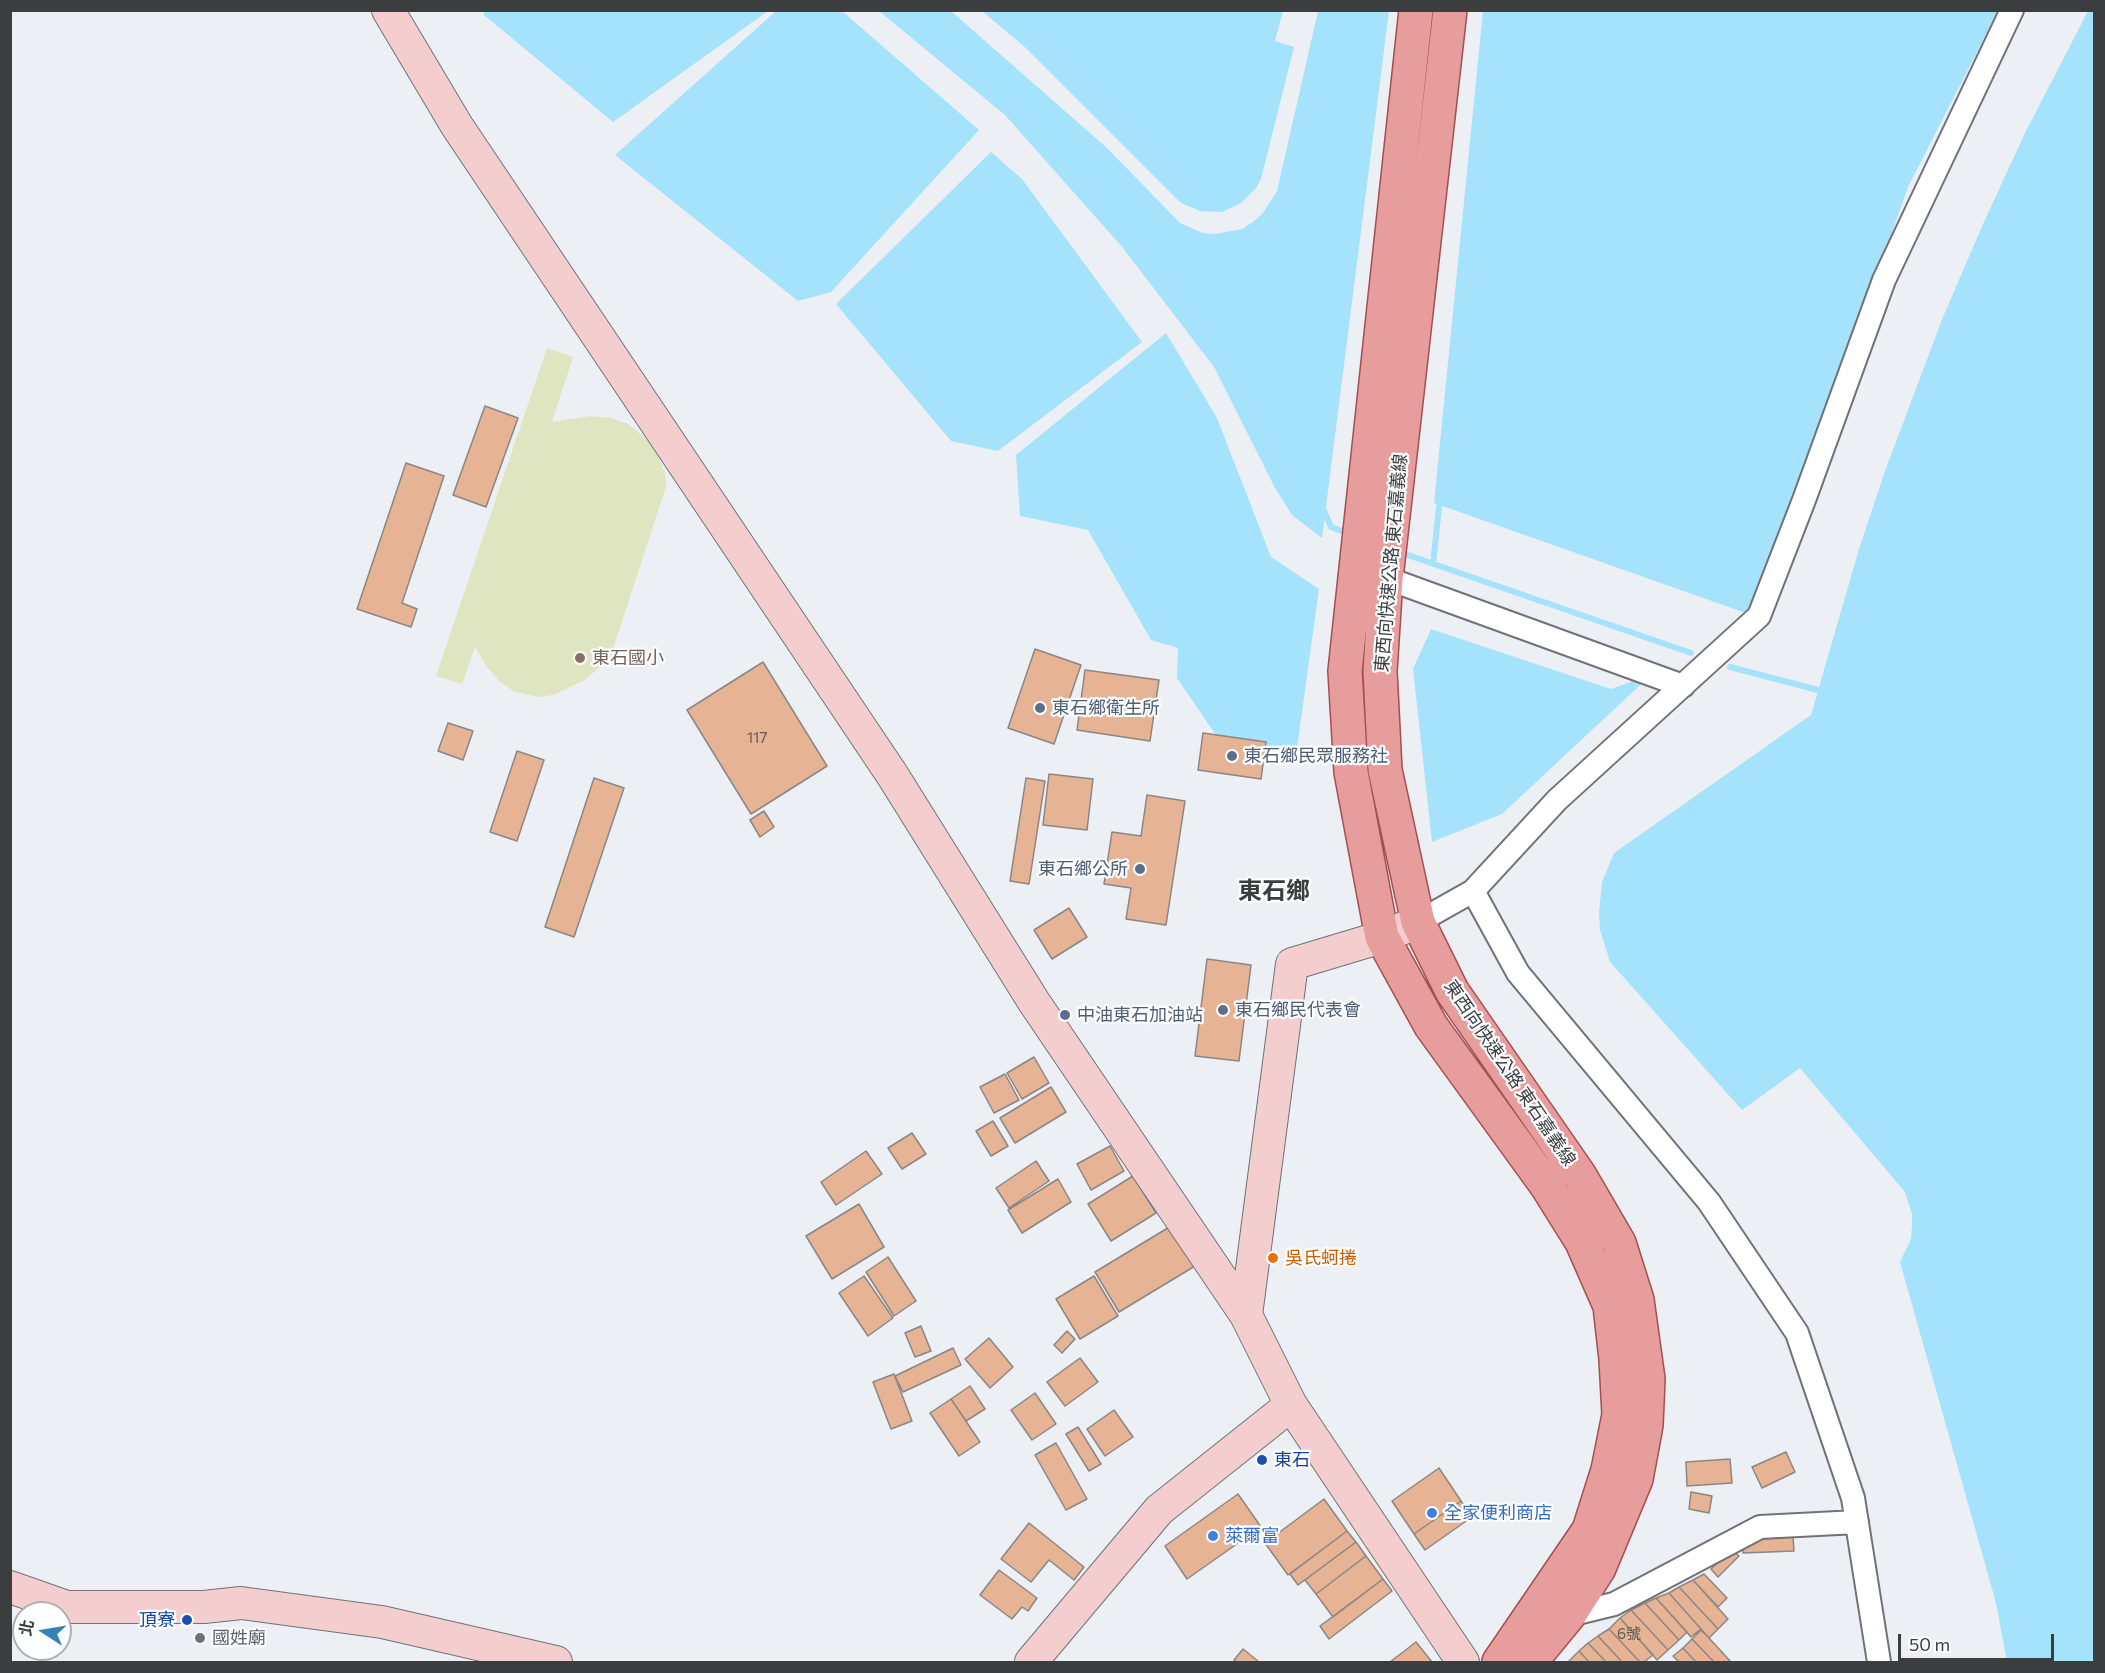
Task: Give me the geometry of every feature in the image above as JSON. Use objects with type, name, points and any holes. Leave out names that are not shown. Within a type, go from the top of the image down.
[{"type":"main road","points":[[388,10],[464,135],[893,776],[1034,1002],[1246,1315],[1291,1405],[1463,1662]]},
{"type":"main road","name":"東西向快速公路 東石嘉義線","points":[[1416,10],[1345,671],[1351,772],[1382,937],[1431,1026],[1547,1186],[1582,1242],[1610,1306],[1616,1359],[1619,1415],[1608,1470],[1589,1530],[1556,1606],[1541,1648],[1520,1662]]},
{"type":"main road","name":"東西向快速公路 東石嘉義線","points":[[1450,10],[1386,578],[1380,671],[1385,770],[1418,922],[1452,992],[1580,1176],[1618,1243],[1637,1300],[1648,1379],[1646,1425],[1636,1479],[1599,1568],[1499,1662]]},
{"type":"main road","points":[[1246,1315],[1292,964],[1382,937],[1418,922]]},
{"type":"main road","points":[[1031,1662],[1159,1510],[1291,1405]]},
{"type":"main road","points":[[10,1587],[67,1607],[204,1607],[241,1603],[382,1622],[556,1662]]},
{"type":"street","points":[[1418,922],[1473,891],[1557,800],[1759,616],[1884,280],[2012,10]]},
{"type":"street","points":[[1386,578],[1683,686]]},
{"type":"street","points":[[1473,891],[1518,973],[1709,1202],[1797,1333],[1853,1498],[1879,1662]]},
{"type":"street","points":[[1556,1606],[1614,1604],[1760,1527],[1857,1522]]},
{"type":"green space","points":[[547,348],[573,357],[552,422],[590,416],[611,418],[628,424],[653,444],[665,473],[666,487],[610,658],[585,680],[553,695],[538,697],[513,691],[499,681],[475,647],[462,684],[436,676]]},
{"type":"water","points":[[484,10],[768,11],[613,122],[484,15]]},
{"type":"water","points":[[776,11],[842,11],[979,130],[831,292],[798,301],[615,155]]},
{"type":"water","points":[[879,11],[951,11],[1107,148],[1180,223],[1203,233],[1216,234],[1242,229],[1253,222],[1263,213],[1277,191],[1318,11],[1389,11],[1322,538],[1292,515],[1274,486],[1214,367],[1123,248],[1005,115]]},
{"type":"water","points":[[982,11],[1283,11],[1275,41],[1294,47],[1261,179],[1256,188],[1241,203],[1222,212],[1200,211],[1181,203],[1027,49]]},
{"type":"water","points":[[1483,11],[1998,11],[1908,187],[1757,617],[1434,503]]},
{"type":"water","points":[[2088,11],[2094,11],[2094,1662],[2007,1662],[1996,1603],[1900,1262],[1911,1239],[1912,1226],[1912,1214],[1905,1192],[1800,1068],[1742,1110],[1610,962],[1600,930],[1599,913],[1602,882],[1614,853],[1811,715],[1859,549],[1885,471],[1943,317],[2025,133]]},
{"type":"water","points":[[991,152],[1022,179],[1142,342],[998,451],[951,441],[836,304]]},
{"type":"water","points":[[1166,333],[1217,418],[1271,557],[1319,589],[1297,748],[1224,747],[1177,678],[1178,648],[1151,640],[1088,530],[1020,516],[1016,455]]},
{"type":"water","points":[[1431,629],[1611,689],[1652,674],[1502,814],[1432,842],[1413,669]]},
{"type":"building","points":[[485,406],[518,418],[486,507],[453,495]]},
{"type":"building","points":[[406,463],[444,476],[402,603],[417,609],[411,627],[357,609]]},
{"type":"building","name":"東石鄉衛生所","points":[[1035,649],[1081,665],[1054,744],[1008,728]]},
{"type":"building","points":[[763,662],[827,766],[751,814],[687,710]]},
{"type":"building","points":[[1085,670],[1159,680],[1150,741],[1077,730]]},
{"type":"building","points":[[448,723],[473,731],[463,760],[438,751]]},
{"type":"building","name":"東石鄉民眾服務社","points":[[1203,733],[1266,742],[1261,779],[1198,770]]},
{"type":"building","points":[[517,751],[544,760],[517,841],[490,832]]},
{"type":"building","points":[[1049,774],[1093,779],[1087,830],[1043,825]]},
{"type":"building","points":[[594,778],[624,788],[574,937],[545,927]]},
{"type":"building","points":[[1026,778],[1045,781],[1029,884],[1010,881]]},
{"type":"building","name":"東石鄉公所","points":[[1147,795],[1185,801],[1166,925],[1126,919],[1131,888],[1104,884],[1112,832],[1141,836]]},
{"type":"building","points":[[764,811],[774,827],[760,837],[750,820]]},
{"type":"building","points":[[1069,908],[1087,937],[1052,959],[1034,930]]},
{"type":"building","name":"東石鄉民代表會","points":[[1207,959],[1251,965],[1239,1061],[1195,1056]]},
{"type":"building","points":[[1034,1057],[1049,1083],[1022,1099],[1007,1073]]},
{"type":"building","points":[[1005,1074],[1019,1100],[994,1113],[980,1087]]},
{"type":"building","points":[[1051,1087],[1066,1112],[1015,1143],[1000,1118]]},
{"type":"building","points":[[993,1121],[1008,1146],[991,1156],[976,1131]]},
{"type":"building","points":[[912,1133],[926,1154],[902,1169],[888,1148]]},
{"type":"building","points":[[1110,1146],[1124,1171],[1091,1190],[1077,1164]]},
{"type":"building","points":[[866,1151],[882,1174],[836,1205],[821,1182]]},
{"type":"building","points":[[1036,1161],[1049,1181],[1009,1208],[996,1188]]},
{"type":"building","points":[[1133,1176],[1156,1213],[1111,1241],[1088,1204]]},
{"type":"building","points":[[1058,1179],[1071,1202],[1022,1233],[1008,1210]]},
{"type":"building","points":[[859,1204],[884,1247],[832,1279],[806,1236]]},
{"type":"building","points":[[1171,1226],[1195,1266],[1119,1312],[1095,1272]]},
{"type":"building","points":[[888,1257],[916,1301],[894,1316],[866,1272]]},
{"type":"building","points":[[864,1276],[893,1318],[868,1336],[839,1293]]},
{"type":"building","points":[[1094,1276],[1118,1316],[1080,1339],[1056,1299]]},
{"type":"building","points":[[921,1326],[931,1351],[915,1357],[905,1333]]},
{"type":"building","points":[[1067,1331],[1075,1339],[1062,1353],[1054,1345]]},
{"type":"building","points":[[989,1338],[1013,1367],[990,1388],[965,1359]]},
{"type":"building","points":[[953,1348],[961,1365],[903,1392],[895,1376]]},
{"type":"building","points":[[1080,1358],[1098,1382],[1065,1406],[1047,1382]]},
{"type":"building","points":[[894,1374],[912,1421],[891,1429],[873,1382]]},
{"type":"building","points":[[970,1386],[985,1409],[966,1421],[951,1399]]},
{"type":"building","points":[[1035,1393],[1056,1424],[1032,1440],[1011,1410]]},
{"type":"building","points":[[951,1399],[980,1442],[959,1456],[930,1413]]},
{"type":"building","points":[[1114,1410],[1133,1437],[1105,1456],[1087,1429]]},
{"type":"building","points":[[1078,1427],[1101,1464],[1089,1471],[1066,1434]]},
{"type":"building","points":[[1056,1443],[1087,1499],[1066,1510],[1035,1455]]},
{"type":"building","points":[[1786,1452],[1795,1472],[1762,1488],[1752,1467]]},
{"type":"building","points":[[1730,1459],[1732,1483],[1687,1486],[1686,1462]]},
{"type":"building","points":[[1439,1468],[1461,1501],[1414,1534],[1392,1501]]},
{"type":"building","points":[[1691,1492],[1712,1496],[1709,1513],[1689,1509]]},
{"type":"building","name":"萊爾富","points":[[1238,1494],[1261,1527],[1187,1579],[1165,1546]]},
{"type":"building","points":[[1324,1499],[1347,1531],[1288,1575],[1265,1543]]},
{"type":"building","points":[[1461,1501],[1472,1517],[1425,1550],[1414,1534]]},
{"type":"building","points":[[1029,1523],[1084,1567],[1074,1580],[1049,1560],[1031,1582],[1001,1559]]},
{"type":"building","points":[[1347,1531],[1356,1542],[1298,1585],[1290,1574]]},
{"type":"building","points":[[1793,1537],[1794,1551],[1743,1553],[1743,1540]]},
{"type":"building","points":[[1356,1542],[1366,1556],[1316,1594],[1305,1580]]},
{"type":"building","points":[[1731,1549],[1739,1556],[1718,1577],[1711,1569]]},
{"type":"building","points":[[1366,1556],[1383,1579],[1333,1617],[1316,1594]]},
{"type":"building","points":[[999,1570],[1037,1598],[1028,1611],[1022,1607],[1012,1619],[980,1595]]},
{"type":"building","points":[[1704,1574],[1727,1598],[1718,1607],[1693,1580]]},
{"type":"building","points":[[1383,1579],[1392,1591],[1329,1639],[1320,1626]]},
{"type":"building","points":[[1693,1580],[1728,1619],[1718,1629],[1679,1587]]},
{"type":"building","points":[[1679,1587],[1718,1629],[1709,1638],[1669,1593]]},
{"type":"building","points":[[1669,1593],[1701,1629],[1691,1637],[1656,1598]]},
{"type":"building","points":[[1656,1598],[1687,1632],[1679,1640],[1645,1603]]},
{"type":"building","points":[[1645,1603],[1679,1640],[1668,1650],[1631,1610]]},
{"type":"building","points":[[1631,1610],[1668,1650],[1657,1660],[1620,1618]]},
{"type":"building","points":[[1620,1618],[1653,1655],[1644,1662],[1640,1662],[1609,1629]]},
{"type":"building","points":[[1609,1629],[1640,1662],[1622,1662],[1598,1636]]},
{"type":"building","points":[[1701,1630],[1731,1662],[1714,1662],[1692,1639]]},
{"type":"building","points":[[1598,1636],[1622,1662],[1606,1662],[1588,1643]]},
{"type":"building","points":[[1692,1639],[1714,1662],[1696,1662],[1683,1648]]},
{"type":"building","points":[[1416,1642],[1432,1662],[1390,1662]]},
{"type":"building","points":[[1588,1643],[1606,1662],[1589,1662],[1579,1651]]},
{"type":"building","points":[[1683,1648],[1696,1662],[1679,1662],[1673,1656]]},
{"type":"building","points":[[1243,1649],[1259,1662],[1234,1660]]},
{"type":"building","points":[[1579,1651],[1589,1662],[1569,1661]]},
{"type":"waterway","points":[[1433,564],[1440,498]]},
{"type":"waterway","points":[[1322,506],[1331,527],[1347,533]]},
{"type":"waterway","points":[[1402,553],[1691,653]]},
{"type":"waterway","points":[[1730,667],[1818,690]]},
{"type":"place","name":"東石國小","points":[[580,658]]},
{"type":"place","name":"東石鄉衛生所","points":[[1040,708]]},
{"type":"place","name":"東石鄉民眾服務社","points":[[1232,756]]},
{"type":"place","name":"東石鄉公所","points":[[1140,869]]},
{"type":"place","name":"東石鄉民代表會","points":[[1223,1010]]},
{"type":"place","name":"中油東石加油站","points":[[1065,1015]]},
{"type":"place","name":"吳氏蚵捲","points":[[1273,1258]]},
{"type":"place","name":"東石","points":[[1262,1460]]},
{"type":"place","name":"全家便利商店","points":[[1432,1513]]},
{"type":"place","name":"萊爾富","points":[[1213,1536]]},
{"type":"place","name":"頂寮","points":[[187,1620]]},
{"type":"place","name":"國姓廟","points":[[200,1638]]},
{"type":"district","name":"東石鄉","points":[[1274,891]]}]
